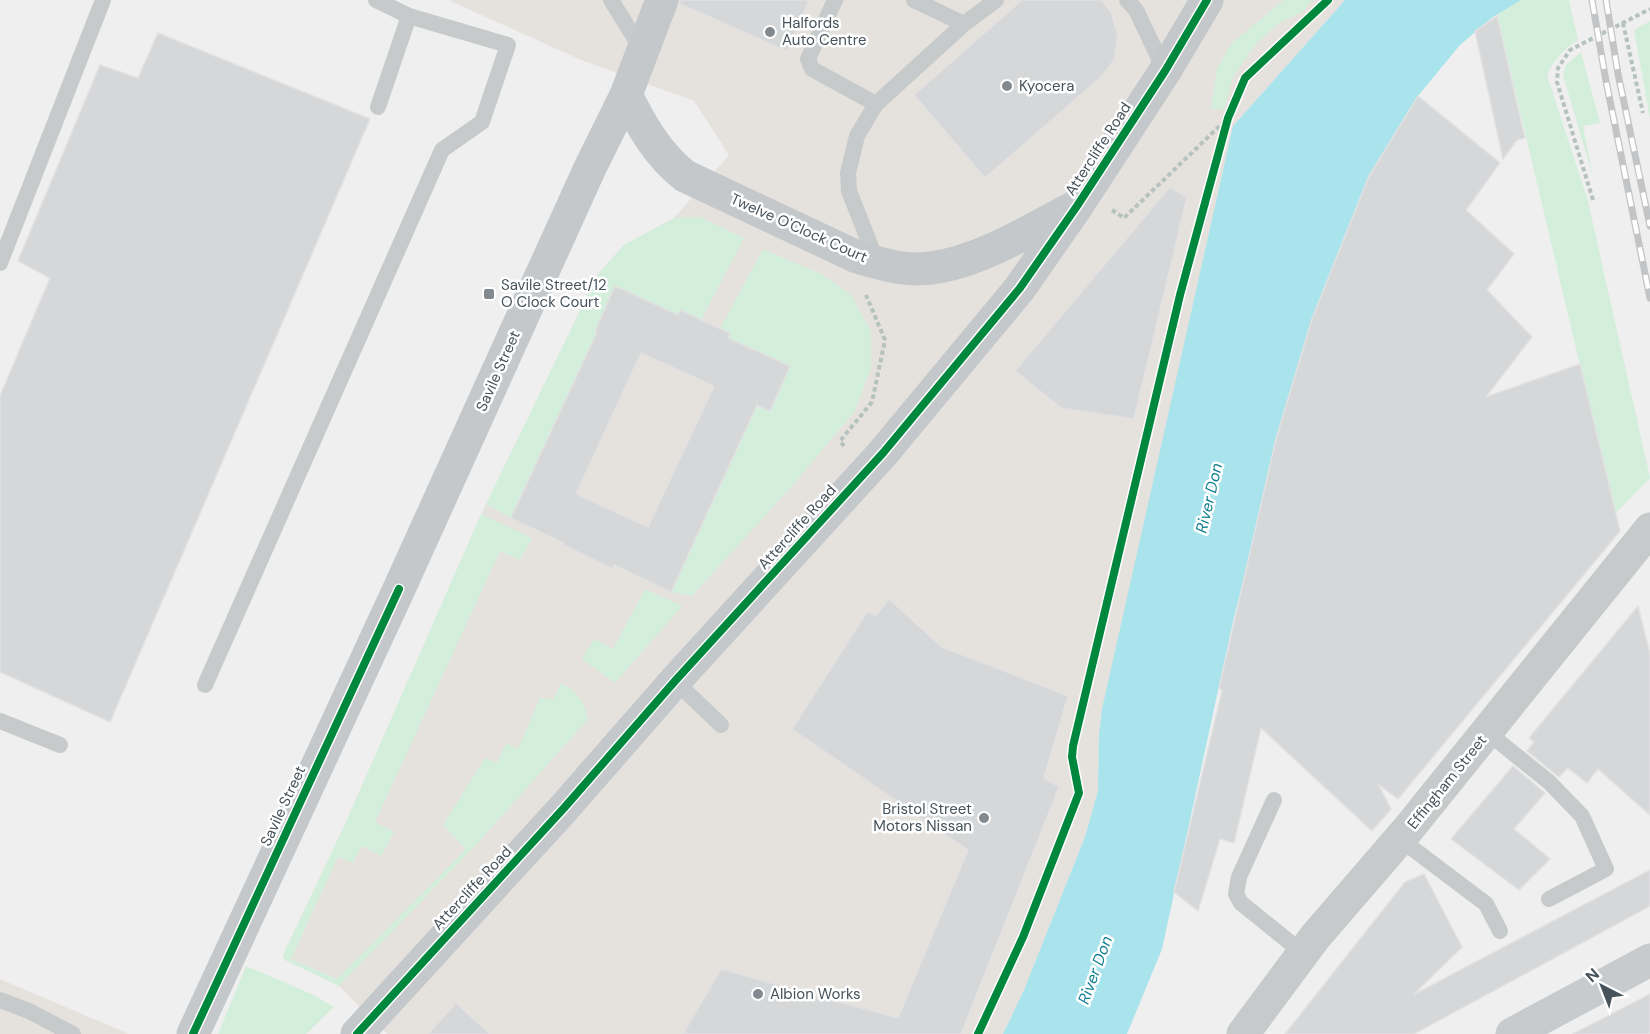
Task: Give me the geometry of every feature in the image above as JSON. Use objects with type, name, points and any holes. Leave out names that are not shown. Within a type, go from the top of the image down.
[{"type":"main road","name":"Savile Street","points":[[197,1030],[589,170],[626,95],[662,0]]},
{"type":"main road","name":"Attercliffe Road","points":[[357,1034],[867,471],[1020,288],[1082,199],[1165,71],[1207,0]]},
{"type":"main road","name":"Twelve O'Clock Court","points":[[626,95],[641,125],[656,147],[685,176],[846,252],[872,261],[903,268],[953,264],[972,258],[1082,199]]},
{"type":"main road","points":[[1512,1034],[1650,960]]},
{"type":"street","name":"Effingham Street","points":[[1244,1034],[1303,953],[1400,839],[1650,529]]},
{"type":"lane","points":[[0,263],[103,0]]},
{"type":"lane","points":[[205,685],[442,150],[482,122],[508,45],[409,15],[376,0]]},
{"type":"lane","points":[[611,0],[642,50]]},
{"type":"lane","points":[[835,0],[808,59],[812,69],[876,104]]},
{"type":"lane","points":[[914,0],[964,24]]},
{"type":"lane","points":[[872,261],[849,191],[848,173],[857,135],[876,104],[964,24],[996,0]]},
{"type":"lane","points":[[1127,0],[1136,10],[1165,71]]},
{"type":"lane","points":[[378,107],[409,15]]},
{"type":"lane","points":[[675,681],[721,724]]},
{"type":"lane","points":[[0,721],[60,745]]},
{"type":"lane","points":[[1487,732],[1549,782],[1582,816],[1606,868],[1549,899]]},
{"type":"lane","points":[[1274,800],[1239,877],[1236,894],[1241,903],[1303,953]]},
{"type":"lane","points":[[1400,839],[1486,904],[1500,931]]},
{"type":"lane","points":[[0,1000],[29,1011],[73,1034]]},
{"type":"path","points":[[1593,200],[1556,76],[1561,61],[1570,50],[1650,9]]},
{"type":"path","points":[[1623,22],[1643,113]]},
{"type":"path","points":[[1082,199],[1124,218],[1228,118],[1233,108]]},
{"type":"path","points":[[867,471],[840,441],[872,402],[885,340],[859,279],[872,261]]},
{"type":"shaded area","points":[[448,0],[1345,0],[1233,126],[1099,735],[1098,791],[1085,837],[1024,990],[1003,1034],[387,1034],[339,986],[285,960],[283,955],[346,822],[486,504],[598,274],[624,245],[674,218],[729,155],[694,101],[581,60]]},
{"type":"shaded area","points":[[0,979],[14,985],[129,1034],[0,1034]]},
{"type":"green space","points":[[1284,0],[1312,0],[1304,11],[1279,23],[1256,44],[1233,77],[1224,109],[1211,109],[1217,68],[1232,43]]},
{"type":"green space","points":[[1521,0],[1569,0],[1578,40],[1560,56],[1547,75],[1588,201],[1650,478],[1615,514],[1499,22],[1498,14]]},
{"type":"green space","points":[[1650,21],[1650,119],[1634,30]]},
{"type":"green space","points":[[1581,52],[1600,123],[1583,126],[1593,177],[1563,75],[1566,65]]},
{"type":"green space","points":[[700,217],[744,238],[701,320],[678,315],[615,286],[595,331],[600,334],[511,518],[486,504],[598,274],[624,245],[674,218]]},
{"type":"green space","points":[[763,249],[823,275],[851,295],[871,331],[871,368],[855,411],[791,487],[692,596],[671,592],[757,405],[770,411],[790,366],[728,338],[730,333],[720,329]]},
{"type":"green space","points":[[481,514],[532,538],[520,560],[500,551],[375,822],[394,832],[381,856],[362,846],[353,863],[338,857],[291,959],[337,979],[466,849],[443,825],[485,758],[497,763],[506,743],[518,749],[540,698],[553,700],[561,683],[579,698],[588,719],[476,845],[339,986],[285,960],[283,955],[346,822]]},
{"type":"green space","points":[[645,589],[682,606],[615,683],[582,659],[594,639],[613,649]]},
{"type":"green space","points":[[246,966],[314,995],[334,1007],[306,1034],[218,1034]]},
{"type":"water","name":"River Don","points":[[1345,0],[1521,0],[1493,17],[1460,45],[1417,97],[1314,318],[1234,617],[1162,949],[1127,1034],[1003,1034],[1024,990],[1085,837],[1098,791],[1102,709],[1233,126]]},
{"type":"building","name":"Halfords Auto Centre","points":[[680,0],[809,0],[787,51],[680,4]]},
{"type":"building","name":"Kyocera","points":[[1022,0],[1101,0],[1111,12],[1118,36],[1114,60],[1101,77],[985,178],[914,95]]},
{"type":"building","points":[[1497,16],[1525,138],[1517,140],[1503,159],[1475,31]]},
{"type":"building","points":[[158,33],[370,119],[110,722],[0,672],[0,396],[50,278],[18,261],[100,65],[138,78]]},
{"type":"building","points":[[1418,96],[1500,163],[1466,210],[1514,254],[1487,290],[1532,337],[1486,397],[1580,364],[1620,531],[1398,799],[1378,784],[1391,809],[1372,831],[1261,728],[1234,843],[1220,839],[1198,911],[1174,892],[1222,691],[1219,688],[1276,439],[1312,319],[1369,176]]},
{"type":"building","points":[[1170,187],[1187,197],[1134,419],[1061,408],[1015,371]]},
{"type":"building","points":[[615,286],[678,315],[680,310],[730,333],[728,338],[790,366],[770,411],[757,405],[671,592],[614,565],[613,569],[511,518],[597,332],[595,331]],"holes":[[[641,353],[714,386],[648,527],[576,494]]]},
{"type":"building","name":"Bristol Street Motors Nissan","points":[[889,599],[942,647],[1068,696],[1044,778],[1059,787],[961,1034],[683,1034],[721,969],[898,1018],[968,850],[792,729],[867,612],[876,615]]},
{"type":"building","points":[[1638,606],[1650,654],[1650,815],[1598,769],[1587,783],[1568,768],[1559,777],[1527,751],[1534,742],[1529,738]]},
{"type":"building","points":[[1513,766],[1545,793],[1514,829],[1550,859],[1519,890],[1451,839]]},
{"type":"building","points":[[1650,870],[1650,906],[1414,1034],[1285,1034],[1405,882],[1424,874],[1462,947],[1413,995]]},
{"type":"building","points":[[1650,994],[1650,1034],[1573,1034]]},
{"type":"building","points":[[456,1003],[490,1034],[428,1034]]},
{"type":"railway","points":[[1592,0],[1650,298]]},
{"type":"railway","points":[[1606,0],[1618,74],[1650,226]]},
{"type":"cycle path","points":[[357,1034],[883,453],[1020,288],[1077,206],[1165,71],[1207,0]]},
{"type":"cycle path","points":[[978,1034],[1023,937],[1079,793],[1072,757],[1073,746],[1180,295],[1228,118],[1245,78],[1328,0]]},
{"type":"cycle path","points":[[193,1034],[399,589]]},
{"type":"place","name":"Halfords Auto Centre","points":[[770,32]]},
{"type":"place","name":"Kyocera","points":[[1007,86]]},
{"type":"place","name":"Savile Street/12 O Clock Court","points":[[489,294]]},
{"type":"place","name":"Bristol Street Motors Nissan","points":[[984,818]]},
{"type":"place","name":"Albion Works","points":[[758,994]]}]
